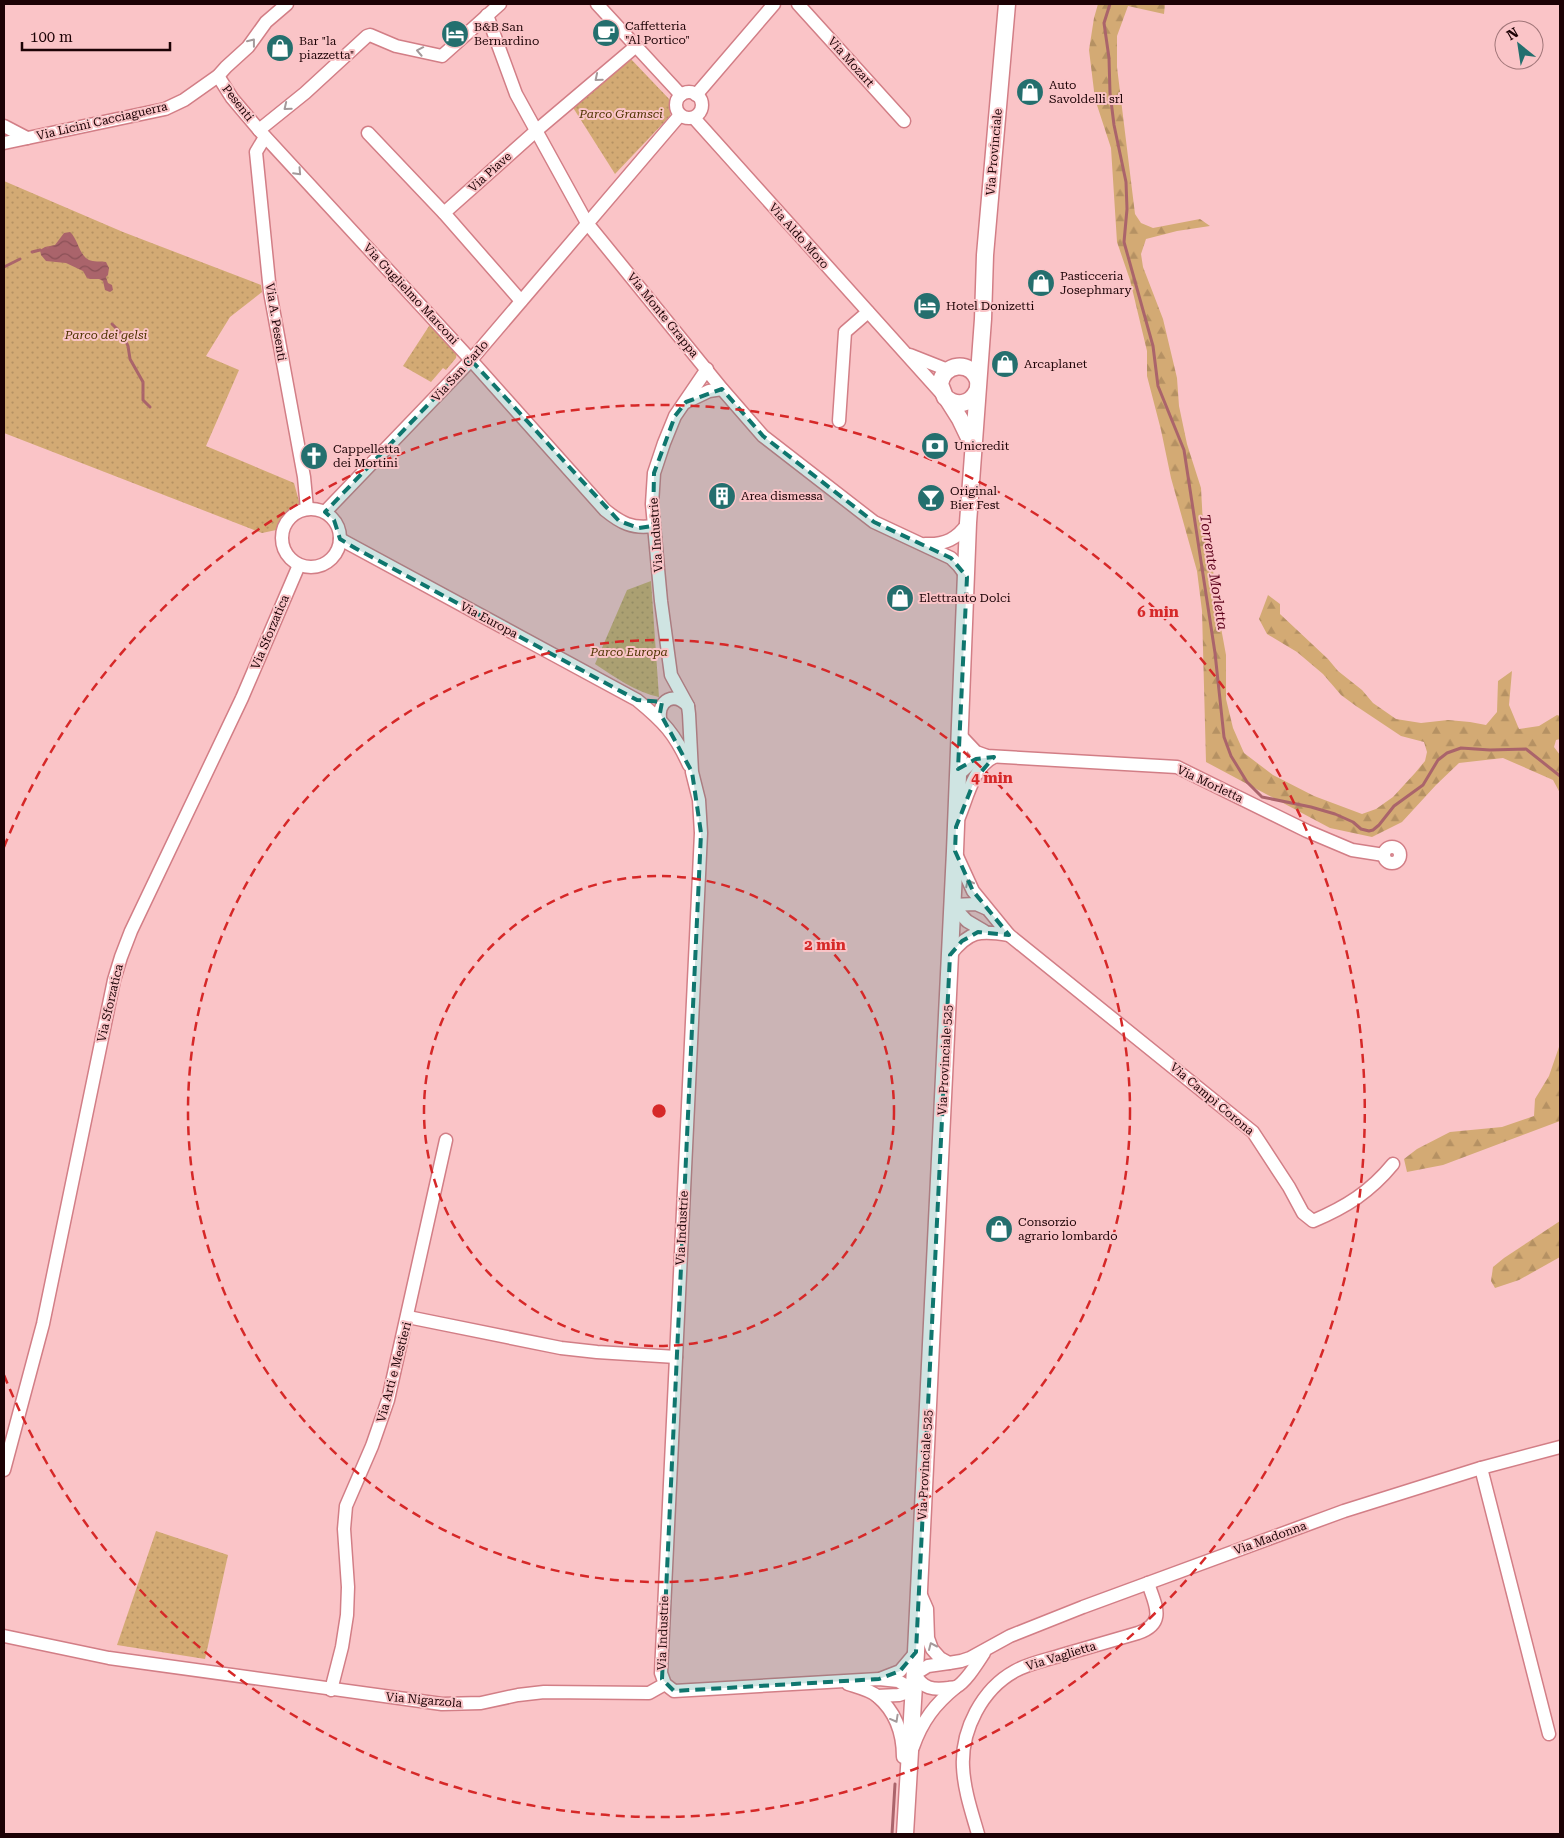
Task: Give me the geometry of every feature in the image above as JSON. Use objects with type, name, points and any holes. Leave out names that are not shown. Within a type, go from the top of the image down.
[{"type":"main road","name":"Via Provinciale","points":[[984,300],[984,255],[1006,4]]},
{"type":"main road","name":"Via Provinciale 525","points":[[905,1834],[915,1682],[955,851],[968,523],[984,300]]},
{"type":"main road","points":[[973,446],[940,384],[943,375],[970,355],[982,336]]},
{"type":"main road","points":[[946,398],[957,404],[964,403],[972,399],[977,386],[970,369],[953,368]]},
{"type":"street","name":"Via Licini Cacciaguerra","points":[[4,142],[165,109],[184,100],[218,76],[248,47],[266,22],[287,4]]},
{"type":"street","points":[[262,133],[367,36],[370,35],[396,46],[442,56],[500,4]]},
{"type":"street","points":[[597,4],[681,95]]},
{"type":"street","points":[[696,95],[774,4]]},
{"type":"street","name":"Via Mozart","points":[[798,4],[904,121]]},
{"type":"street","name":"Via Monte Grappa","points":[[487,15],[516,94],[587,223],[708,369],[722,389],[764,436],[874,522],[923,544]]},
{"type":"street","name":"Via Piave","points":[[444,213],[537,130],[635,47]]},
{"type":"street","name":"Pesenti","points":[[218,76],[232,98],[262,133]]},
{"type":"street","points":[[689,92],[696,95],[701,102],[700,111],[694,118],[686,118],[680,115],[676,108],[676,101],[681,95],[689,92]]},
{"type":"street","name":"Via San Carlo","points":[[325,512],[471,360],[680,115]]},
{"type":"street","name":"Via Aldo Moro","points":[[694,118],[946,398]]},
{"type":"street","points":[[4,126],[27,138]]},
{"type":"street","name":"Via Guglielmo Marconi","points":[[262,133],[471,360],[605,510],[620,521],[639,528],[653,526]]},
{"type":"street","name":"Via A. Pesenti","points":[[262,133],[256,152],[270,292],[304,477],[308,509]]},
{"type":"street","points":[[368,134],[444,213],[521,301]]},
{"type":"street","points":[[838,421],[846,332],[868,312]]},
{"type":"street","name":"Via Aldo Moro","points":[[906,354],[953,368]]},
{"type":"street","name":"Via Industrie","points":[[665,1684],[661,1673],[701,833],[699,800],[692,772],[680,744],[663,722],[660,708],[666,701],[671,675],[652,504],[654,473],[664,443],[676,416],[708,369]]},
{"type":"street","points":[[686,402],[709,391],[722,389]]},
{"type":"street","points":[[308,509],[318,509],[325,512],[334,520],[339,529],[340,539],[335,555],[328,562],[319,566],[308,567],[299,564],[286,554],[282,538],[283,528],[293,515],[308,509]]},
{"type":"street","points":[[923,544],[934,544],[951,540],[961,533],[968,523]]},
{"type":"street","name":"Via Europa","points":[[340,539],[637,700],[663,722]]},
{"type":"street","points":[[923,544],[951,558],[960,566],[967,577]]},
{"type":"street","name":"Via Sforzatica","points":[[4,1470],[43,1324],[114,980],[121,957],[131,931],[242,698],[299,564]]},
{"type":"street","name":"Via Industrie","points":[[671,675],[689,710],[692,772]]},
{"type":"street","points":[[663,722],[671,728],[680,727],[685,724],[689,710],[682,700],[677,698],[666,701]]},
{"type":"street","name":"Via Europa","points":[[637,700],[666,701]]},
{"type":"street","points":[[960,735],[976,752],[991,756]]},
{"type":"street","points":[[958,775],[973,761],[991,756]]},
{"type":"street","points":[[956,827],[975,779],[982,766],[991,756]]},
{"type":"street","name":"Via Morletta","points":[[991,756],[1177,767],[1307,831],[1352,850],[1384,855]]},
{"type":"street","name":"Via Campi Corona","points":[[955,851],[973,892],[1009,935],[1253,1132],[1289,1187],[1303,1213],[1313,1221],[1340,1210],[1378,1182],[1393,1164]]},
{"type":"street","points":[[952,905],[976,904],[987,909]]},
{"type":"street","name":"Via Campi Corona","points":[[952,905],[967,921],[984,931],[1009,935]]},
{"type":"street","points":[[950,955],[966,938],[984,931]]},
{"type":"street","points":[[408,1317],[446,1140]]},
{"type":"street","name":"Via Arti e Mestieri","points":[[331,1690],[342,1647],[347,1614],[348,1587],[344,1529],[346,1506],[385,1411],[408,1317],[561,1348],[676,1357]]},
{"type":"street","name":"Via Madonna","points":[[915,1682],[928,1666],[970,1658],[1019,1632],[1344,1511],[1481,1468],[1560,1447]]},
{"type":"street","points":[[1481,1468],[1549,1734]]},
{"type":"street","name":"Via Vaglietta","points":[[978,1834],[962,1763],[967,1735],[974,1715],[980,1705],[997,1684],[1018,1670],[1138,1633],[1152,1626],[1158,1616],[1148,1584]]},
{"type":"street","points":[[919,1590],[927,1612],[930,1646],[937,1655],[948,1663]]},
{"type":"street","name":"Via Nigarzola","points":[[4,1636],[109,1658],[331,1690],[454,1705],[481,1704],[518,1695],[544,1692],[649,1692],[665,1684]]},
{"type":"street","name":"Via Madonna","points":[[909,1758],[926,1718],[937,1703],[972,1670],[987,1649]]},
{"type":"street","points":[[880,1679],[900,1671],[916,1652]]},
{"type":"street","points":[[665,1684],[674,1691],[880,1679],[921,1683],[928,1688],[939,1689],[957,1686]]},
{"type":"street","points":[[843,1682],[877,1696],[899,1695],[915,1682]]},
{"type":"street","points":[[877,1696],[892,1714],[899,1727],[908,1784]]},
{"type":"highlighted area","points":[[471,360],[619,521],[639,528],[653,526],[654,473],[675,416],[686,402],[722,389],[763,436],[874,522],[951,558],[967,577],[958,769],[976,759],[994,757],[975,779],[956,827],[955,851],[973,891],[1009,935],[978,932],[962,941],[950,955],[916,1652],[900,1671],[879,1679],[674,1691],[662,1679],[701,833],[692,772],[660,713],[662,702],[637,700],[340,539],[334,520],[325,512]]},
{"type":"green space","points":[[1098,4],[1165,4],[1164,14],[1128,6],[1117,36],[1117,67],[1135,214],[1141,223],[1153,228],[1200,219],[1210,226],[1177,231],[1146,239],[1141,254],[1143,267],[1163,319],[1177,378],[1179,406],[1187,444],[1201,488],[1203,525],[1213,568],[1215,595],[1226,655],[1226,699],[1233,728],[1244,753],[1273,775],[1314,796],[1362,814],[1376,809],[1393,797],[1425,761],[1427,752],[1424,742],[1401,736],[1356,706],[1341,695],[1323,674],[1297,652],[1267,634],[1259,619],[1268,595],[1280,604],[1280,614],[1328,659],[1338,671],[1362,690],[1373,703],[1396,719],[1421,723],[1448,720],[1486,725],[1497,712],[1498,681],[1512,671],[1509,705],[1519,729],[1539,726],[1557,715],[1560,716],[1560,739],[1556,740],[1554,747],[1560,755],[1560,793],[1553,780],[1503,758],[1459,763],[1402,822],[1372,837],[1330,828],[1206,762],[1202,611],[1197,571],[1171,478],[1147,376],[1147,351],[1130,280],[1117,242],[1111,148],[1095,99],[1089,50]]},
{"type":"green space","name":"Parco Gramsci","points":[[629,57],[671,101],[670,116],[615,174],[572,106]]},
{"type":"green space","name":"Parco dei gelsi","points":[[4,181],[123,232],[261,285],[262,292],[230,317],[206,356],[239,370],[206,446],[294,483],[300,505],[289,514],[281,529],[262,533],[4,433]]},
{"type":"green space","points":[[431,323],[457,352],[456,358],[446,370],[443,368],[431,382],[403,366]]},
{"type":"green space","name":"Parco Europa","points":[[651,581],[659,697],[633,688],[595,664],[627,590]]},
{"type":"green space","points":[[1560,1044],[1560,1121],[1443,1165],[1407,1172],[1404,1159],[1417,1149],[1450,1132],[1502,1127],[1534,1116],[1535,1099],[1549,1076]]},
{"type":"green space","points":[[1560,1221],[1560,1257],[1519,1280],[1495,1288],[1491,1281],[1493,1267]]},
{"type":"green space","points":[[156,1531],[228,1555],[205,1659],[117,1645]]},
{"type":"water","points":[[70,232],[86,258],[91,261],[106,262],[109,268],[106,277],[113,290],[110,292],[105,290],[103,281],[87,278],[83,271],[66,263],[46,261],[41,255],[40,250],[55,245],[64,233]]},
{"type":"waterway","name":"Torrente Morletta","points":[[1110,4],[1104,23],[1109,58],[1110,93],[1114,125],[1126,182],[1127,209],[1124,242],[1153,346],[1158,386],[1184,450],[1215,653],[1224,737],[1231,756],[1247,782],[1262,797],[1335,814],[1353,822],[1361,829],[1369,831],[1379,825],[1394,806],[1423,785],[1438,760],[1447,753],[1461,748],[1490,750],[1526,749],[1560,776]]},
{"type":"waterway","points":[[32,252],[40,250]]},
{"type":"waterway","points":[[4,267],[20,259]]},
{"type":"waterway","points":[[112,324],[123,335],[128,346],[130,359],[143,382],[143,400],[150,407]]},
{"type":"waterway","points":[[892,1834],[895,1784]]},
{"type":"place","name":"Caffetteria \"Al Portico\"","points":[[606,33]]},
{"type":"place","name":"B&B San Bernardino","points":[[455,34]]},
{"type":"place","name":"Bar \"la piazzetta\"","points":[[280,48]]},
{"type":"place","name":"Auto Savoldelli srl","points":[[1030,92]]},
{"type":"place","name":"Pasticceria Josephmary","points":[[1041,283]]},
{"type":"place","name":"Hotel Donizetti","points":[[927,306]]},
{"type":"place","name":"Arcaplanet","points":[[1005,364]]},
{"type":"place","name":"Unicredit","points":[[935,446]]},
{"type":"place","name":"Cappelletta dei Mortini","points":[[314,456]]},
{"type":"place","name":"Area dismessa","points":[[722,496]]},
{"type":"place","name":"Original Bier Fest","points":[[931,498]]},
{"type":"place","name":"Elettrauto Dolci","points":[[900,598]]},
{"type":"place","name":"Consorzio agrario lombardo","points":[[999,1229]]}]
